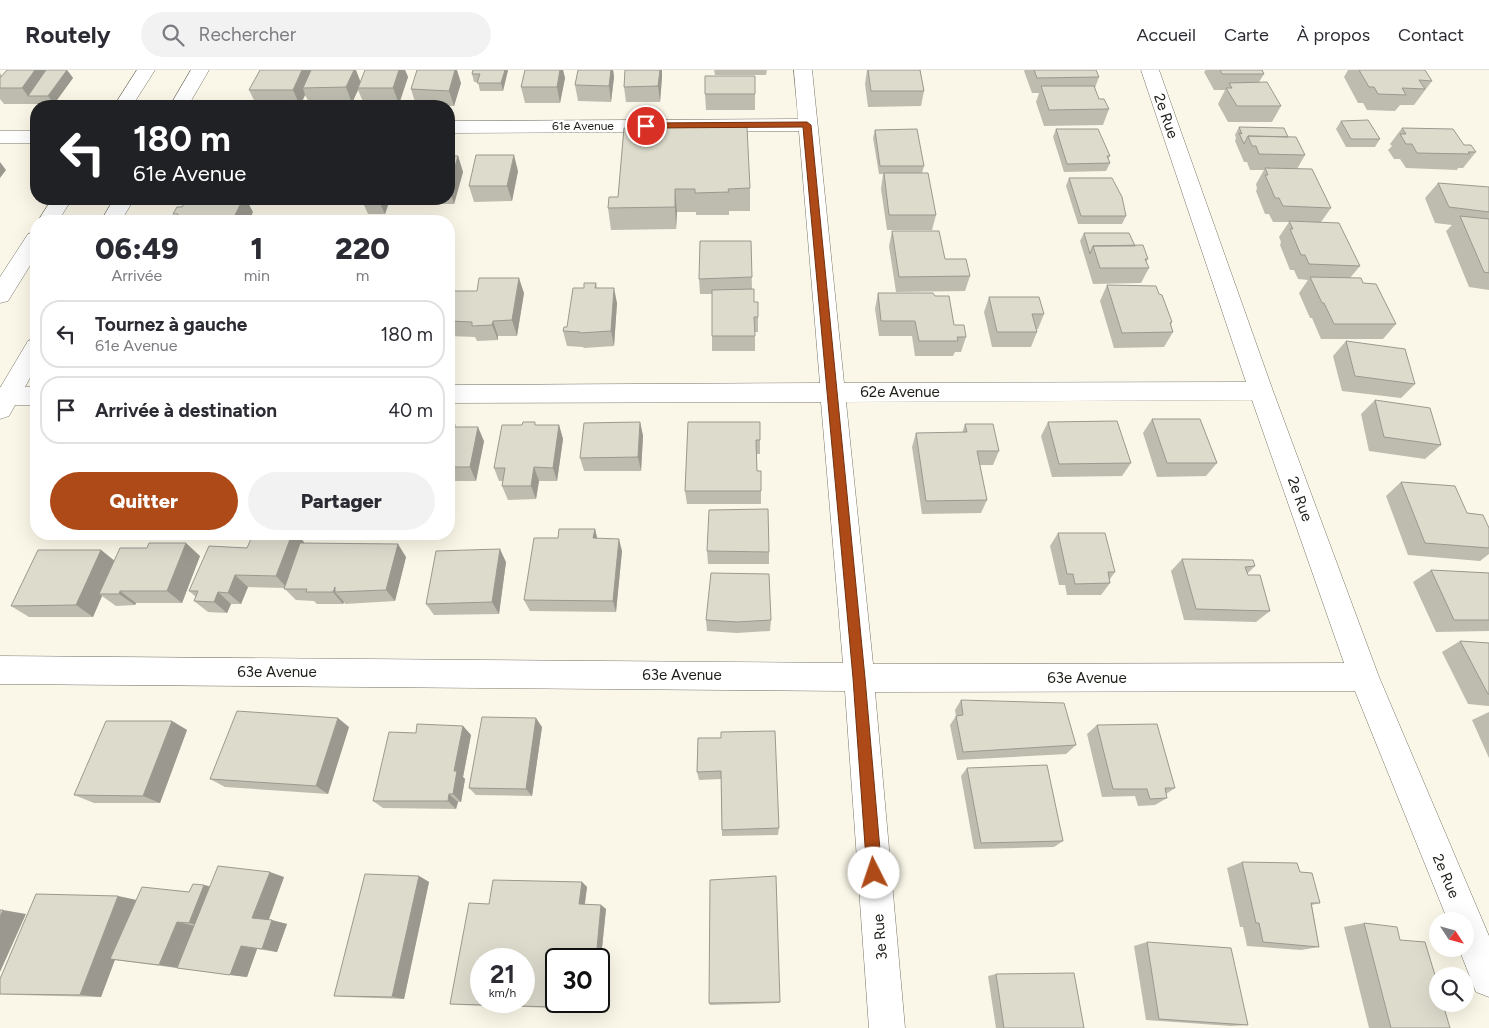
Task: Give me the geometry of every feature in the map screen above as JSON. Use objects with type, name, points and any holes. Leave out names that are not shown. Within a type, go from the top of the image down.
[{"type":"street","points":[[127,100],[146,70]]},
{"type":"street","points":[[182,100],[200,70]]},
{"type":"street","name":"3e Rue","points":[[803,70],[859,678],[887,1028]]},
{"type":"street","name":"2e Rue","points":[[1150,70],[1261,391],[1364,677],[1461,912]]},
{"type":"street","name":"61e Avenue","points":[[455,127],[807,125]]},
{"type":"street","points":[[0,137],[30,137]]},
{"type":"street","points":[[0,295],[30,248]]},
{"type":"street","points":[[2,401],[30,357]]},
{"type":"street","name":"62e Avenue","points":[[455,394],[1261,391]]},
{"type":"street","points":[[2,401],[30,397]]},
{"type":"street","name":"63e Avenue","points":[[0,670],[859,678],[1364,677]]},
{"type":"street","name":"2e Rue","points":[[1474,943],[1489,979]]},
{"type":"building","points":[[7,70],[35,70],[22,88],[0,88],[0,78]]},
{"type":"building","points":[[46,70],[67,70],[48,96],[28,96]]},
{"type":"building","points":[[260,70],[302,70],[293,90],[249,90]]},
{"type":"building","points":[[311,70],[354,70],[346,87],[303,88]]},
{"type":"building","points":[[365,70],[399,70],[393,88],[358,88]]},
{"type":"building","points":[[417,70],[455,70],[449,91],[411,89]]},
{"type":"building","points":[[473,70],[505,70],[501,83],[477,83],[480,74],[472,74]]},
{"type":"building","points":[[525,70],[560,70],[557,87],[521,87]]},
{"type":"building","points":[[578,70],[611,70],[609,86],[575,85]]},
{"type":"building","points":[[625,70],[660,70],[658,86],[624,87]]},
{"type":"building","points":[[868,70],[920,70],[924,91],[871,91]]},
{"type":"building","points":[[1034,70],[1096,70],[1099,77],[1037,78]]},
{"type":"building","points":[[1220,70],[1262,70],[1264,74],[1222,74]]},
{"type":"building","points":[[1359,70],[1425,70],[1432,81],[1419,80],[1425,89],[1402,88],[1406,95],[1378,94],[1374,87],[1369,87]]},
{"type":"building","points":[[705,76],[755,76],[755,94],[705,94]]},
{"type":"building","points":[[1267,82],[1281,106],[1237,106],[1226,88],[1232,88],[1229,83]]},
{"type":"building","points":[[1041,86],[1094,86],[1099,99],[1104,99],[1109,109],[1049,110]]},
{"type":"building","points":[[1368,120],[1380,139],[1351,139],[1341,121]]},
{"type":"building","points":[[747,127],[750,188],[728,189],[729,192],[695,193],[695,189],[675,189],[675,207],[608,208],[609,197],[618,197],[624,128]]},
{"type":"building","points":[[1239,127],[1284,128],[1288,137],[1248,136],[1244,144],[1239,133],[1242,134]]},
{"type":"building","points":[[1402,128],[1453,129],[1464,145],[1471,145],[1476,152],[1468,152],[1470,154],[1417,153],[1412,144],[1406,144],[1400,134],[1406,134]]},
{"type":"building","points":[[917,129],[924,166],[880,166],[875,130]]},
{"type":"building","points":[[1056,129],[1098,129],[1110,156],[1107,156],[1110,163],[1067,164]]},
{"type":"building","points":[[1248,136],[1296,137],[1305,155],[1259,154],[1256,146],[1252,146]]},
{"type":"building","points":[[476,155],[514,155],[507,186],[469,186]]},
{"type":"building","points":[[455,156],[458,156],[455,167]]},
{"type":"building","points":[[1265,168],[1312,169],[1331,208],[1283,206],[1279,198],[1275,198],[1265,175],[1268,175]]},
{"type":"building","points":[[884,173],[928,173],[936,215],[889,215]]},
{"type":"building","points":[[1069,178],[1112,178],[1122,197],[1126,216],[1081,216]]},
{"type":"building","points":[[1438,183],[1489,187],[1489,212],[1449,207]]},
{"type":"building","points":[[183,205],[240,205],[235,215],[173,214],[177,207],[182,207]]},
{"type":"building","points":[[1460,216],[1489,219],[1489,273],[1484,272]]},
{"type":"building","points":[[1289,221],[1339,223],[1360,266],[1309,264],[1305,255],[1301,255],[1290,229],[1293,229]]},
{"type":"building","points":[[892,231],[939,231],[945,259],[966,259],[970,276],[899,277]]},
{"type":"building","points":[[1084,233],[1129,233],[1135,246],[1093,246],[1090,254]]},
{"type":"building","points":[[700,241],[751,241],[752,277],[699,279]]},
{"type":"building","points":[[1143,245],[1148,259],[1145,259],[1149,268],[1100,268],[1093,246]]},
{"type":"building","points":[[1310,277],[1361,278],[1363,283],[1376,284],[1396,324],[1334,324]]},
{"type":"building","points":[[479,278],[519,278],[512,320],[493,321],[492,325],[472,326],[472,322],[455,321],[455,291],[477,291]]},
{"type":"building","points":[[584,283],[596,283],[595,288],[614,288],[611,331],[580,333],[563,331],[564,327],[567,327],[573,288],[584,288]]},
{"type":"building","points":[[1107,285],[1156,286],[1159,294],[1162,295],[1172,322],[1170,323],[1173,332],[1122,333]]},
{"type":"building","points":[[754,289],[754,302],[758,302],[758,317],[754,317],[755,336],[712,336],[712,290]]},
{"type":"building","points":[[878,293],[933,293],[935,296],[949,296],[954,325],[964,325],[966,337],[957,337],[958,341],[919,341],[915,321],[881,321]]},
{"type":"building","points":[[989,297],[1039,297],[1044,314],[1032,314],[1037,332],[997,332]]},
{"type":"building","points":[[1346,341],[1405,349],[1415,384],[1355,376]]},
{"type":"building","points":[[1375,400],[1430,408],[1441,445],[1384,437]]},
{"type":"building","points":[[1152,419],[1200,419],[1217,463],[1167,463]]},
{"type":"building","points":[[1117,421],[1131,463],[1059,464],[1048,422]]},
{"type":"building","points":[[523,422],[535,422],[535,425],[559,425],[553,468],[534,467],[531,486],[502,486],[505,468],[494,468],[502,425],[522,425]]},
{"type":"building","points":[[640,422],[638,457],[580,458],[584,423]]},
{"type":"building","points":[[688,422],[760,422],[760,440],[756,440],[757,471],[761,471],[761,491],[685,491]]},
{"type":"building","points":[[965,424],[993,424],[999,451],[977,451],[987,500],[926,501],[916,433],[967,432]]},
{"type":"building","points":[[455,427],[478,427],[470,467],[455,467]]},
{"type":"building","points":[[1401,482],[1455,486],[1467,513],[1483,515],[1489,528],[1489,548],[1425,543]]},
{"type":"building","points":[[768,509],[769,552],[707,551],[709,510]]},
{"type":"building","points":[[559,529],[595,529],[593,538],[619,539],[613,601],[524,600],[534,538],[558,538]]},
{"type":"building","points":[[1058,533],[1105,533],[1115,572],[1108,572],[1110,583],[1075,584],[1073,574],[1067,574]]},
{"type":"building","points":[[250,540],[290,540],[276,576],[235,575],[228,593],[218,592],[214,602],[194,601],[198,591],[189,591],[209,546],[247,548]]},
{"type":"building","points":[[149,543],[186,543],[167,591],[120,591],[119,594],[99,594],[120,548],[147,548]]},
{"type":"building","points":[[300,543],[398,544],[386,590],[335,592],[335,587],[333,592],[306,592],[307,589],[284,589]]},
{"type":"building","points":[[500,549],[492,602],[426,604],[436,551]]},
{"type":"building","points":[[38,550],[101,550],[76,605],[11,606]]},
{"type":"building","points":[[1182,559],[1253,560],[1255,566],[1245,567],[1248,575],[1260,575],[1270,611],[1196,609]]},
{"type":"building","points":[[1431,570],[1489,573],[1489,620],[1454,620]]},
{"type":"building","points":[[711,573],[769,574],[771,620],[737,622],[706,620]]},
{"type":"building","points":[[1460,641],[1489,643],[1489,694],[1488,694]]},
{"type":"building","points":[[961,700],[1064,703],[1076,745],[963,752],[956,716],[963,715]]},
{"type":"building","points":[[237,711],[338,718],[316,786],[210,779]]},
{"type":"building","points":[[482,717],[536,718],[526,789],[469,788]]},
{"type":"building","points":[[106,721],[172,721],[143,796],[74,795]]},
{"type":"building","points":[[417,724],[463,726],[454,771],[457,771],[453,794],[449,794],[448,801],[373,801],[389,732],[416,733]]},
{"type":"building","points":[[1157,724],[1175,788],[1165,788],[1167,798],[1150,799],[1147,789],[1113,789],[1097,725]]},
{"type":"building","points":[[775,731],[779,828],[722,830],[721,771],[697,772],[698,738],[721,738],[721,732]]},
{"type":"building","points":[[1047,765],[1063,841],[981,843],[967,768]]},
{"type":"building","points":[[1242,862],[1297,863],[1300,872],[1312,873],[1320,903],[1311,903],[1319,947],[1263,942],[1259,923],[1256,923]]},
{"type":"building","points":[[218,866],[270,872],[252,918],[272,920],[262,949],[241,946],[230,975],[177,968]]},
{"type":"building","points":[[365,874],[419,876],[392,997],[334,996]]},
{"type":"building","points":[[776,876],[780,1002],[709,1003],[710,880]]},
{"type":"building","points":[[493,880],[582,882],[579,904],[601,905],[597,948],[545,948],[545,1007],[535,1006],[535,948],[470,948],[470,1005],[450,1004],[469,903],[489,904]]},
{"type":"building","points":[[193,884],[204,885],[189,923],[177,922],[159,965],[110,959],[142,887],[189,892]]},
{"type":"building","points":[[36,894],[118,896],[80,995],[0,994],[0,979]]},
{"type":"building","points":[[1364,923],[1397,927],[1400,940],[1425,942],[1433,967],[1429,967],[1429,1012],[1445,1012],[1450,1028],[1391,1028]]},
{"type":"building","points":[[1147,942],[1231,948],[1248,1025],[1159,1019]]},
{"type":"building","points":[[1074,973],[1084,1028],[1004,1028],[996,974]]},
{"type":"route","points":[[646,126],[807,125],[859,678],[874,873]]}]
